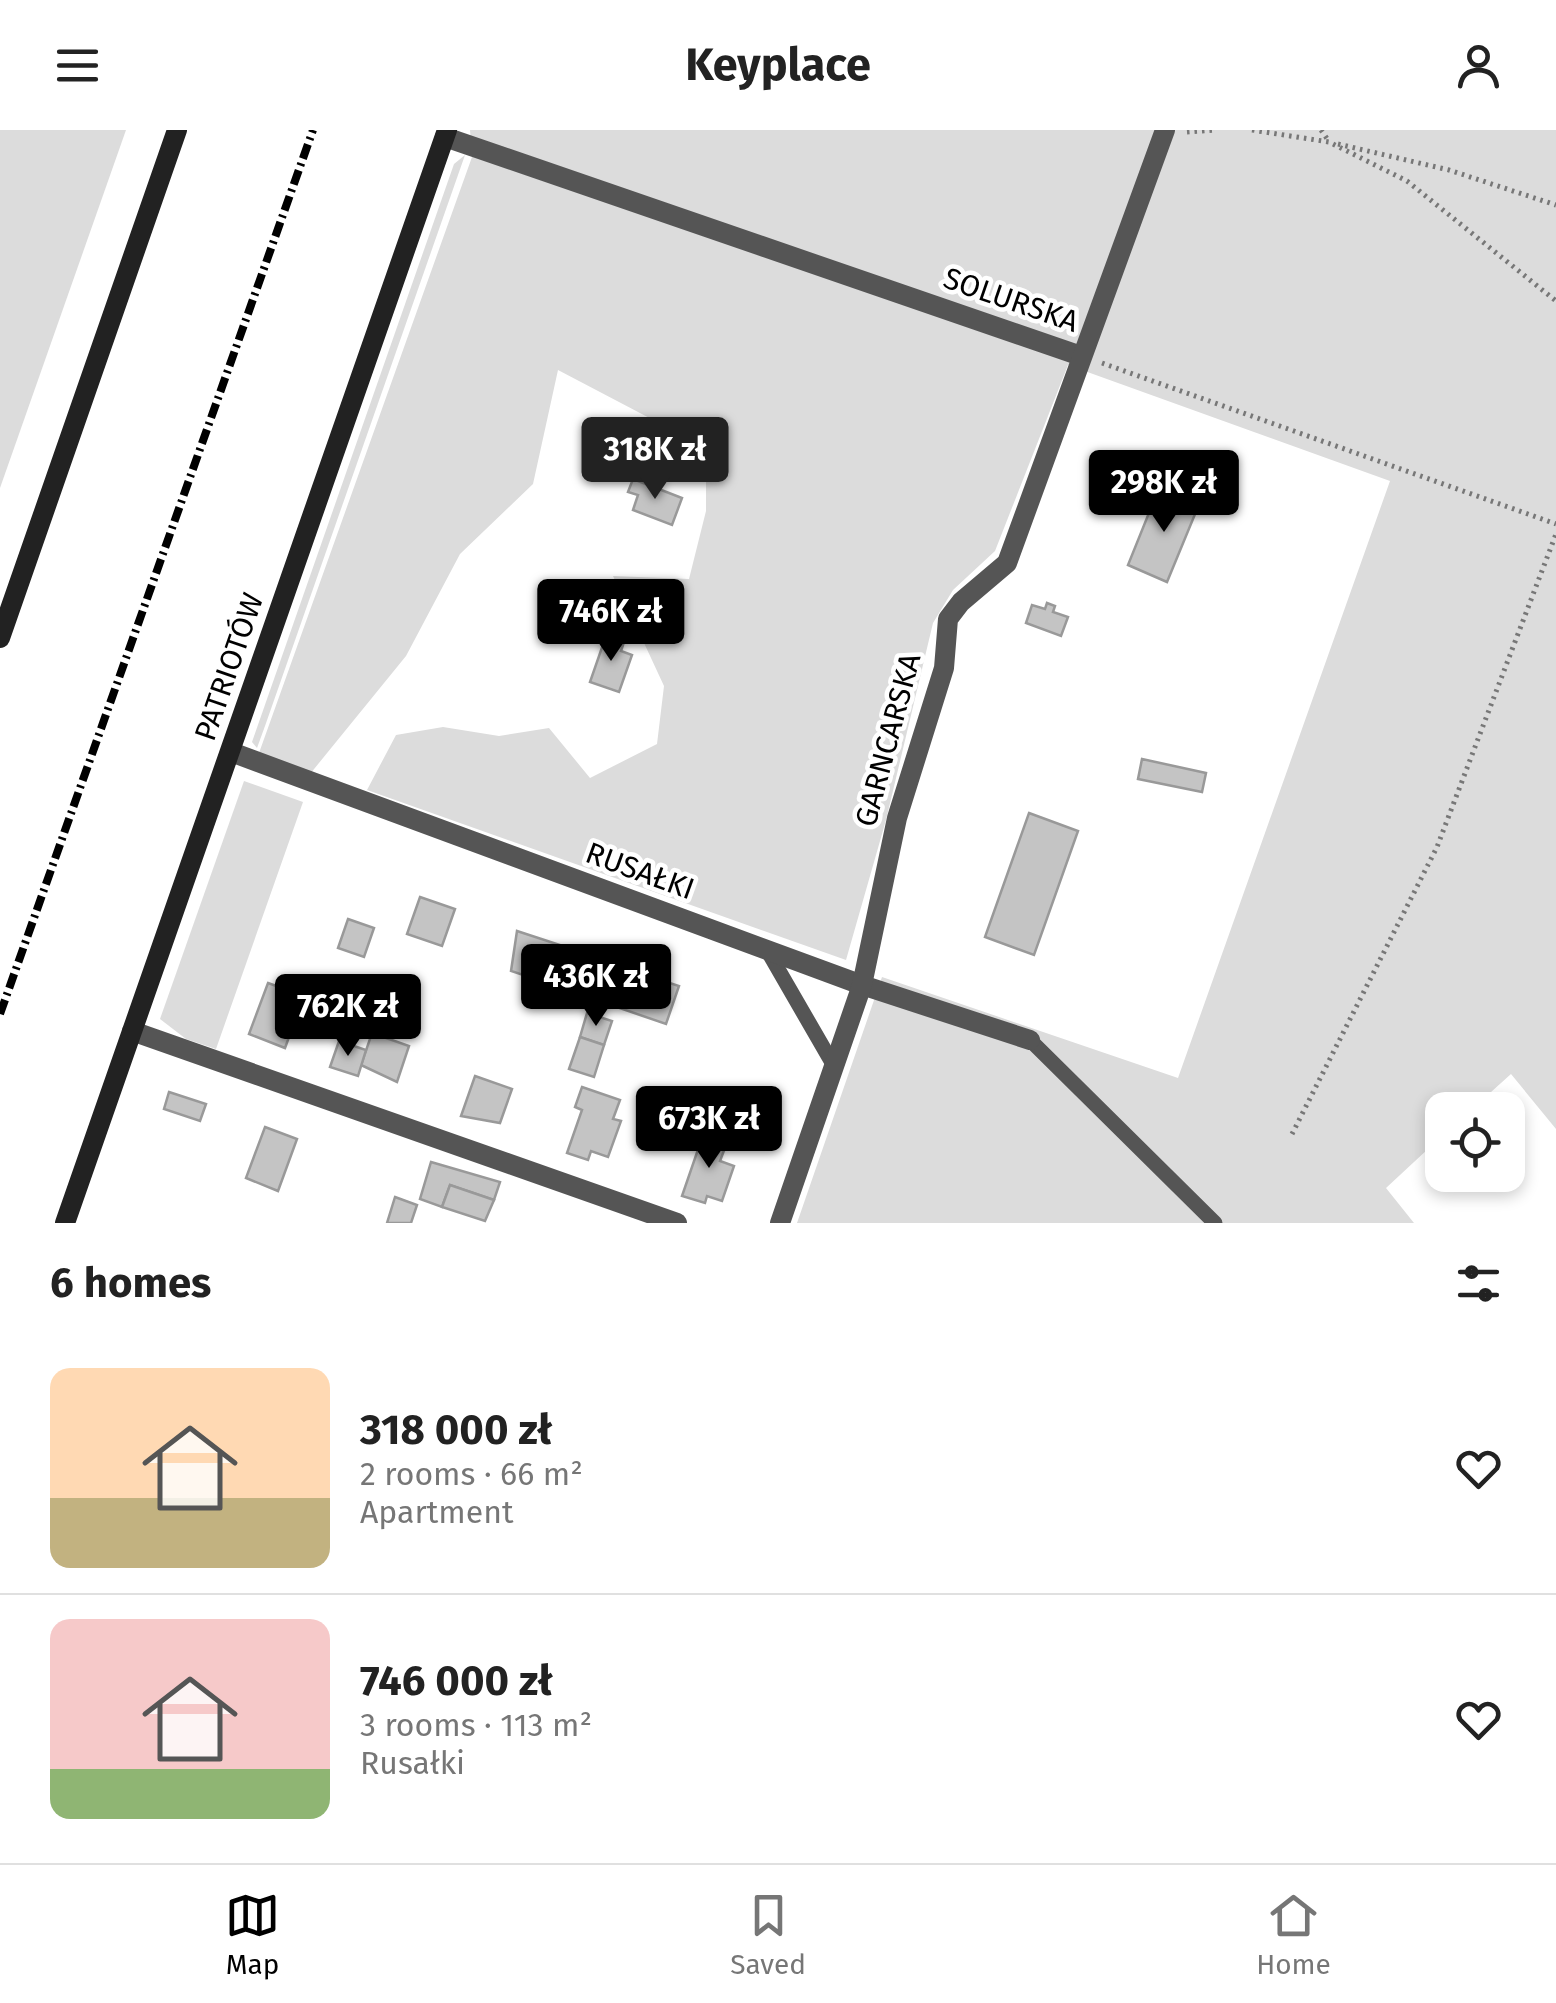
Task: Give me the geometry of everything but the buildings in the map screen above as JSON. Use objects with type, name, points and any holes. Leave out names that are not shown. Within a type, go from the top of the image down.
[{"type":"main road","points":[[0,638],[178,130]]},
{"type":"main road","name":"PATRIOTÓW","points":[[65,1223],[446,134]]},
{"type":"street","name":"GARNCARSKA","points":[[780,1223],[862,985],[897,818],[944,668],[948,620],[960,602],[1007,562],[1166,130]]},
{"type":"street","name":"SOLURSKA","points":[[446,134],[1081,356]]},
{"type":"street","name":"RUSAŁKI","points":[[231,752],[862,985],[1030,1040]]},
{"type":"street","points":[[132,1031],[677,1223]]},
{"type":"lane","points":[[767,950],[834,1066]]},
{"type":"lane","points":[[1030,1040],[1215,1223]]},
{"type":"path","points":[[1252,130],[1329,142],[1449,170],[1556,205]]},
{"type":"path","points":[[1321,130],[1329,142],[1407,181],[1556,301]]},
{"type":"path","name":"SOLURSKA","points":[[1081,356],[1556,524]]},
{"type":"path","points":[[1292,1134],[1437,846],[1556,534]]},
{"type":"shaded area","points":[[0,130],[126,130],[0,488]]},
{"type":"shaded area","points":[[470,130],[1556,130],[1556,1129],[1511,1074],[1491,1092],[1425,1092],[1425,1152],[1386,1188],[1414,1223],[797,1223],[882,977],[1178,1078],[1390,481],[1068,365],[995,551],[953,590],[933,623],[886,820],[846,960],[367,790],[396,735],[443,727],[499,736],[549,728],[590,778],[657,744],[664,686],[613,576],[689,579],[706,511],[706,468],[659,423],[558,370],[533,484],[460,554],[406,656],[310,774],[259,753],[472,157]]},
{"type":"shaded area","points":[[465,155],[257,748],[252,742],[454,164]]},
{"type":"shaded area","points":[[244,781],[303,802],[216,1049],[186,1039],[160,1019]]},
{"type":"railway","points":[[0,1014],[313,130]]}]
